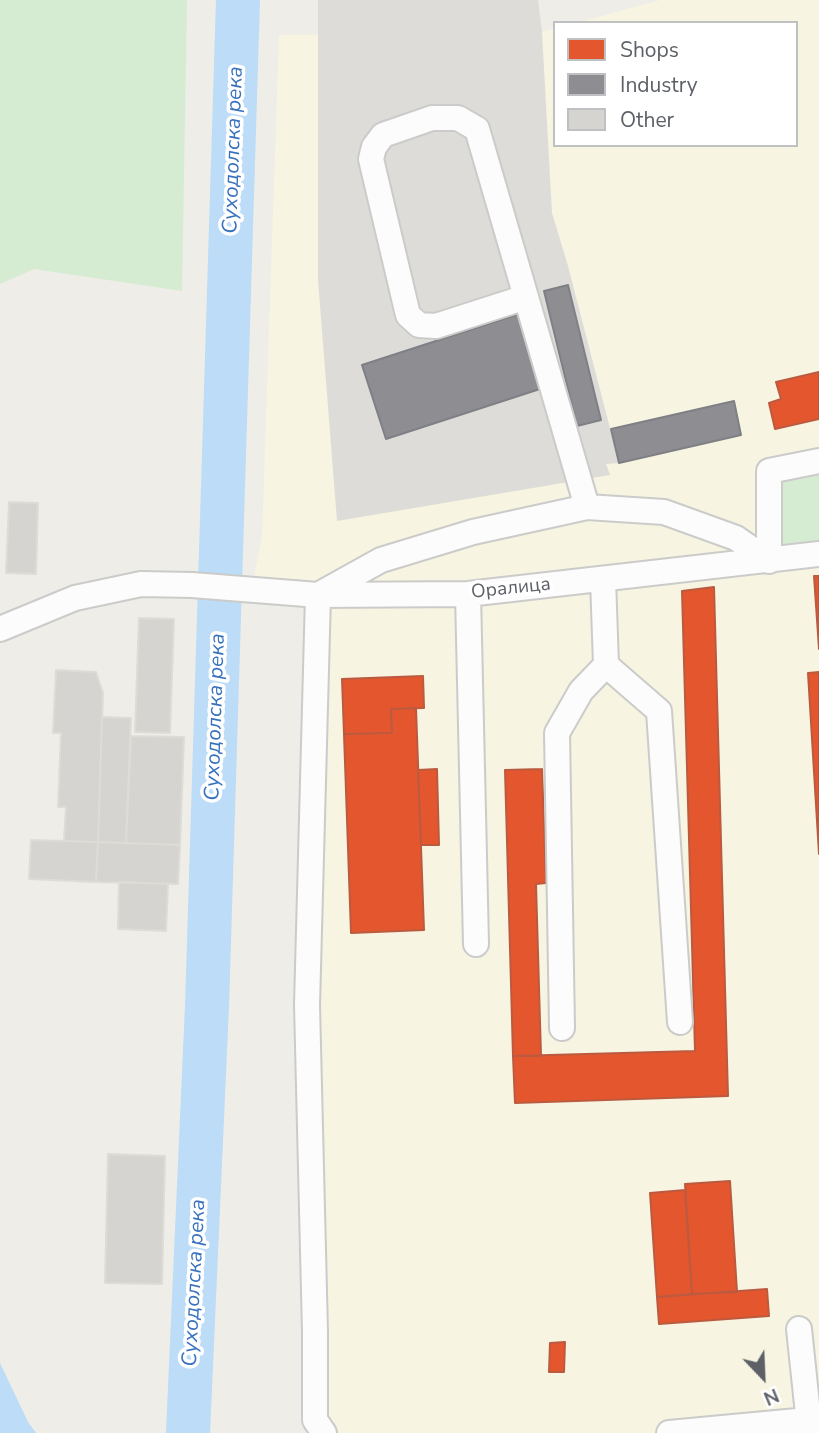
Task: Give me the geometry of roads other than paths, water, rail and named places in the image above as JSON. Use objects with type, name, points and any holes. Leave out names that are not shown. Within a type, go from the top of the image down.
[{"type":"street","points":[[526,297],[436,326],[419,325],[408,315],[371,159],[374,147],[383,135],[432,118],[458,118],[477,129],[526,297],[587,507]]},
{"type":"street","points":[[769,561],[769,471],[819,461]]},
{"type":"street","points":[[324,1433],[315,1420],[307,1005],[318,594],[381,560],[473,532],[587,507],[664,512],[736,538],[769,561]]},
{"type":"street","name":"Оралица","points":[[0,629],[75,598],[141,584],[318,594],[468,594],[819,554]]},
{"type":"street","points":[[562,1028],[557,733],[581,691],[606,665],[603,579]]},
{"type":"street","points":[[468,594],[476,944]]},
{"type":"street","points":[[606,665],[659,711],[680,1022]]},
{"type":"street","points":[[669,1433],[809,1426],[799,1329]]},
{"type":"water","points":[[0,1363],[28,1422],[36,1433],[0,1433]]},
{"type":"waterway","name":"Суходолска река","points":[[188,1433],[207,1006],[238,0]]}]
